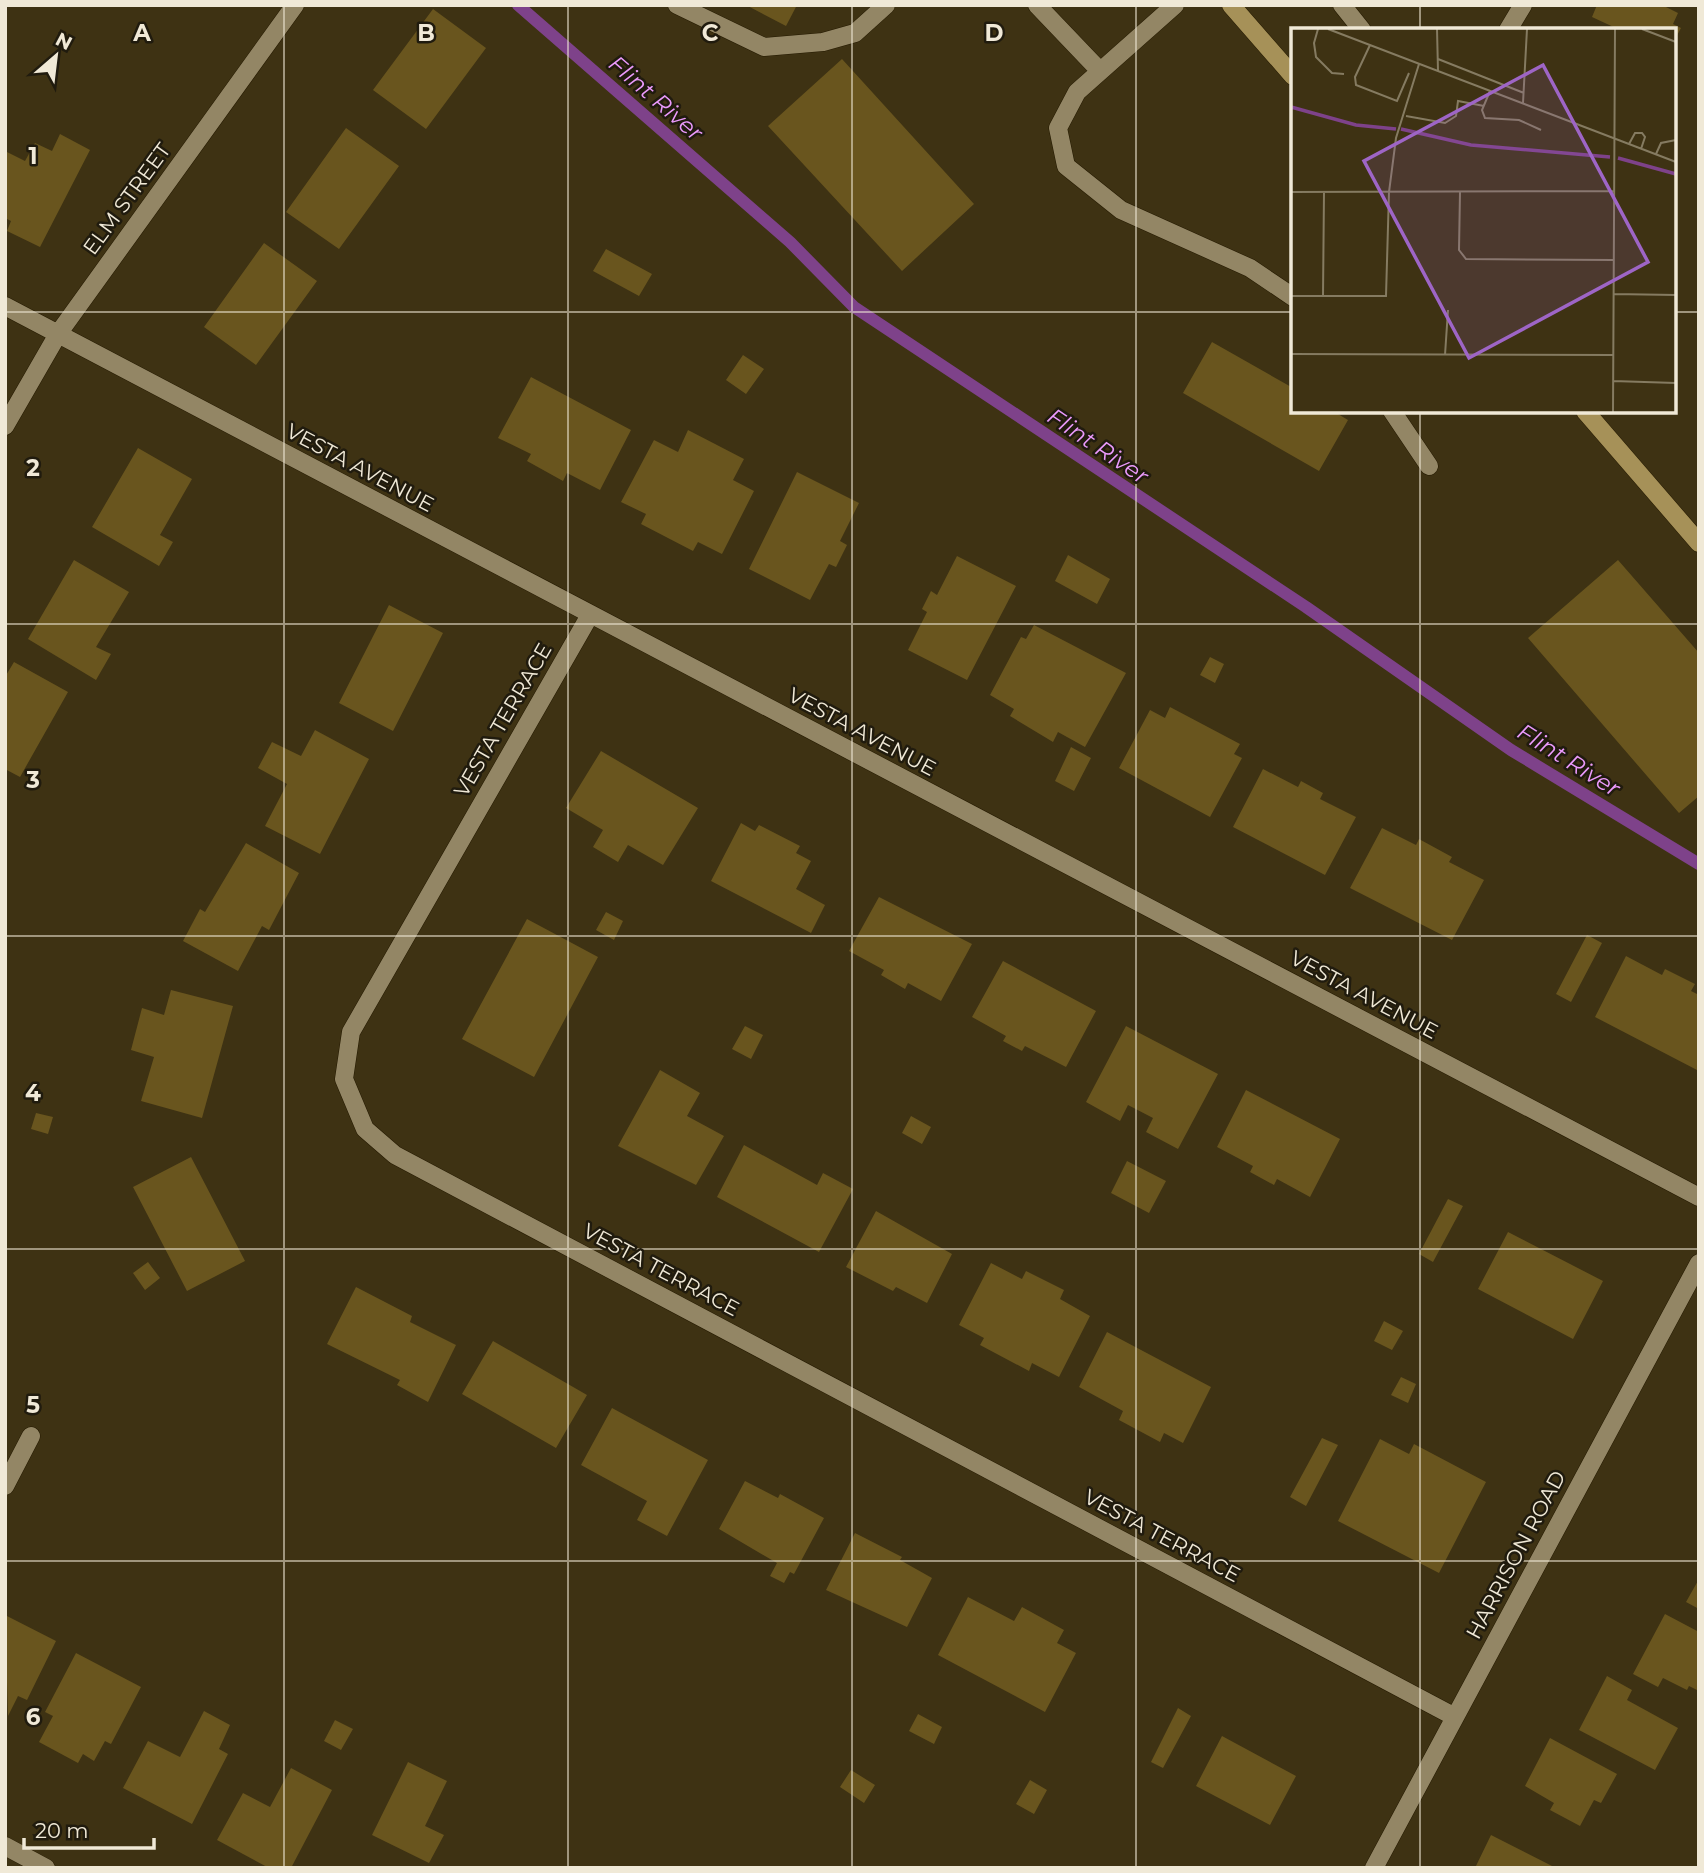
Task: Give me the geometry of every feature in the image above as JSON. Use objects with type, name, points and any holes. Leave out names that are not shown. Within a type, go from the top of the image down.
[{"type":"street","name":"ELM STREET","points":[[5,426],[58,334],[295,5]]},
{"type":"street","points":[[677,5],[764,47],[823,43],[855,33],[886,5]]},
{"type":"street","points":[[1037,5],[1100,71]]},
{"type":"street","points":[[1175,5],[1077,92],[1058,128],[1066,166],[1121,211],[1250,268],[1291,296]]},
{"type":"street","points":[[1231,5],[1291,74]]},
{"type":"street","points":[[1342,5],[1360,28]]},
{"type":"street","points":[[1509,28],[1523,5]]},
{"type":"street","name":"VESTA AVENUE","points":[[5,306],[1699,1197]]},
{"type":"street","points":[[1393,413],[1429,466]]},
{"type":"street","points":[[1586,413],[1699,542]]},
{"type":"street","name":"VESTA TERRACE","points":[[590,615],[351,1032],[344,1079],[365,1129],[395,1155],[1455,1717]]},
{"type":"street","name":"HARRISON ROAD","points":[[1374,1868],[1699,1263]]},
{"type":"street","points":[[5,1486],[31,1436]]},
{"type":"street","points":[[5,1846],[46,1868]]},
{"type":"building","points":[[746,5],[797,5],[786,26]]},
{"type":"building","points":[[1597,5],[1662,5],[1678,13],[1673,24],[1681,28],[1676,37],[1676,28],[1616,28],[1592,17]]},
{"type":"building","points":[[433,9],[486,48],[426,129],[373,90]]},
{"type":"building","points":[[842,59],[974,204],[902,271],[768,126]]},
{"type":"building","points":[[346,128],[399,166],[339,249],[286,212]]},
{"type":"building","points":[[60,134],[90,150],[40,247],[7,231],[11,221],[5,218],[5,151],[25,161],[35,143],[52,151]]},
{"type":"building","points":[[264,243],[317,281],[256,365],[204,327]]},
{"type":"building","points":[[606,249],[652,274],[639,296],[593,271]]},
{"type":"building","points":[[1212,342],[1291,387],[1291,413],[1336,413],[1348,420],[1319,471],[1183,393]]},
{"type":"building","points":[[743,355],[764,369],[746,394],[726,380]]},
{"type":"building","points":[[531,377],[631,430],[600,490],[567,473],[563,481],[527,461],[531,454],[498,438]]},
{"type":"building","points":[[688,430],[744,459],[733,480],[754,491],[722,554],[698,542],[693,551],[641,524],[646,514],[621,502],[654,440],[678,452]]},
{"type":"building","points":[[138,448],[192,479],[160,535],[173,542],[159,566],[92,527]]},
{"type":"building","points":[[797,472],[859,503],[840,541],[847,545],[836,567],[829,564],[810,600],[749,569]]},
{"type":"building","points":[[1068,555],[1110,579],[1097,604],[1055,581]]},
{"type":"building","points":[[957,556],[1016,586],[967,680],[908,650],[927,612],[922,609],[931,591],[937,595]]},
{"type":"building","points":[[74,560],[129,592],[96,647],[111,654],[96,680],[28,639]]},
{"type":"building","points":[[1618,560],[1699,653],[1699,796],[1679,813],[1528,638]]},
{"type":"building","points":[[389,605],[443,633],[393,731],[339,703]]},
{"type":"building","points":[[1034,625],[1126,673],[1085,747],[1058,732],[1053,742],[1010,716],[1014,709],[990,695],[1021,637],[1026,639]]},
{"type":"building","points":[[1210,657],[1224,664],[1215,683],[1200,675]]},
{"type":"building","points":[[14,662],[68,692],[20,777],[5,769],[5,677]]},
{"type":"building","points":[[1170,707],[1240,744],[1234,754],[1242,758],[1210,817],[1119,768],[1150,710],[1165,718]]},
{"type":"building","points":[[315,730],[369,759],[320,854],[265,826],[287,784],[258,768],[272,742],[301,756]]},
{"type":"building","points":[[1071,747],[1091,758],[1074,791],[1055,781]]},
{"type":"building","points":[[601,751],[698,808],[663,865],[628,845],[618,862],[593,847],[603,830],[566,808]]},
{"type":"building","points":[[1263,769],[1298,787],[1301,781],[1323,793],[1320,799],[1356,817],[1325,875],[1233,827]]},
{"type":"building","points":[[741,823],[755,831],[759,825],[800,846],[796,853],[811,861],[796,889],[825,905],[811,933],[711,881]]},
{"type":"building","points":[[1382,828],[1416,845],[1419,839],[1452,857],[1449,862],[1484,880],[1452,940],[1350,888]]},
{"type":"building","points":[[246,843],[299,873],[269,930],[262,926],[238,971],[183,941],[200,909],[205,912]]},
{"type":"building","points":[[879,897],[972,944],[941,1001],[908,983],[905,989],[881,975],[884,970],[849,951]]},
{"type":"building","points":[[606,912],[623,921],[614,940],[596,930]]},
{"type":"building","points":[[527,919],[598,957],[534,1077],[462,1039]]},
{"type":"building","points":[[1587,935],[1602,943],[1571,1002],[1556,994]]},
{"type":"building","points":[[1626,956],[1662,975],[1665,969],[1695,984],[1691,991],[1699,995],[1697,1070],[1595,1017]]},
{"type":"building","points":[[1003,961],[1096,1011],[1066,1067],[1025,1046],[1022,1051],[1003,1041],[1006,1036],[972,1017]]},
{"type":"building","points":[[171,990],[233,1006],[202,1118],[141,1101],[154,1057],[131,1050],[142,1008],[164,1015]]},
{"type":"building","points":[[745,1026],[763,1035],[751,1059],[732,1049]]},
{"type":"building","points":[[1126,1026],[1218,1074],[1178,1149],[1146,1132],[1153,1118],[1128,1105],[1120,1121],[1086,1102]]},
{"type":"building","points":[[660,1070],[700,1093],[687,1116],[724,1136],[696,1185],[618,1146]]},
{"type":"building","points":[[1246,1090],[1340,1139],[1310,1197],[1277,1179],[1274,1185],[1250,1172],[1253,1166],[1217,1147]]},
{"type":"building","points":[[36,1113],[53,1117],[48,1134],[31,1129]]},
{"type":"building","points":[[911,1116],[931,1127],[922,1144],[902,1133]]},
{"type":"building","points":[[744,1145],[817,1185],[823,1173],[853,1189],[819,1252],[717,1197]]},
{"type":"building","points":[[191,1157],[245,1261],[187,1291],[133,1187]]},
{"type":"building","points":[[1127,1161],[1166,1181],[1149,1213],[1111,1193]]},
{"type":"building","points":[[1448,1199],[1463,1206],[1433,1262],[1419,1254]]},
{"type":"building","points":[[876,1211],[952,1254],[927,1303],[896,1287],[893,1291],[846,1267]]},
{"type":"building","points":[[1508,1232],[1603,1281],[1573,1339],[1478,1289]]},
{"type":"building","points":[[148,1262],[160,1278],[145,1290],[133,1273]]},
{"type":"building","points":[[991,1263],[1022,1279],[1026,1271],[1064,1290],[1060,1299],[1090,1316],[1059,1377],[1032,1363],[1029,1371],[980,1345],[984,1338],[959,1325]]},
{"type":"building","points":[[356,1287],[412,1316],[410,1322],[456,1345],[428,1402],[397,1385],[400,1380],[327,1344]]},
{"type":"building","points":[[1384,1321],[1403,1331],[1392,1350],[1374,1341]]},
{"type":"building","points":[[1107,1332],[1211,1387],[1183,1443],[1164,1433],[1160,1442],[1119,1420],[1123,1411],[1079,1387]]},
{"type":"building","points":[[493,1341],[587,1395],[556,1448],[462,1394]]},
{"type":"building","points":[[1401,1377],[1416,1384],[1408,1403],[1391,1395]]},
{"type":"building","points":[[612,1408],[708,1460],[667,1536],[637,1520],[647,1501],[581,1465]]},
{"type":"building","points":[[1322,1438],[1338,1445],[1306,1506],[1290,1497]]},
{"type":"building","points":[[1380,1439],[1409,1454],[1414,1444],[1486,1482],[1439,1573],[1338,1521]]},
{"type":"building","points":[[745,1481],[778,1498],[780,1494],[824,1518],[794,1574],[790,1572],[784,1583],[770,1576],[777,1563],[719,1529]]},
{"type":"building","points":[[855,1533],[902,1557],[900,1560],[932,1578],[907,1627],[826,1590]]},
{"type":"building","points":[[1699,1579],[1699,1609],[1686,1602]]},
{"type":"building","points":[[968,1597],[1014,1621],[1022,1607],[1064,1630],[1057,1643],[1076,1653],[1045,1712],[938,1655]]},
{"type":"building","points":[[1665,1614],[1699,1632],[1699,1691],[1689,1686],[1687,1690],[1663,1678],[1658,1687],[1633,1674]]},
{"type":"building","points":[[5,1615],[56,1641],[27,1700],[18,1696],[8,1716]]},
{"type":"building","points":[[76,1653],[141,1687],[111,1744],[105,1741],[94,1761],[83,1754],[78,1763],[39,1742],[53,1716],[45,1712]]},
{"type":"building","points":[[1607,1676],[1632,1690],[1627,1700],[1678,1728],[1655,1770],[1579,1730]]},
{"type":"building","points":[[1178,1708],[1191,1716],[1163,1768],[1151,1762]]},
{"type":"building","points":[[204,1711],[230,1725],[219,1749],[228,1754],[192,1824],[123,1788],[148,1741],[180,1757]]},
{"type":"building","points":[[918,1714],[942,1727],[934,1744],[909,1731]]},
{"type":"building","points":[[335,1720],[353,1729],[341,1750],[324,1741]]},
{"type":"building","points":[[1222,1736],[1296,1776],[1270,1825],[1196,1786]]},
{"type":"building","points":[[1550,1738],[1617,1774],[1601,1803],[1594,1800],[1580,1826],[1550,1810],[1554,1803],[1525,1786]]},
{"type":"building","points":[[408,1762],[447,1781],[425,1826],[444,1835],[429,1863],[372,1835]]},
{"type":"building","points":[[291,1768],[332,1790],[291,1868],[269,1868],[217,1840],[243,1793],[270,1807]]},
{"type":"building","points":[[851,1770],[875,1785],[864,1803],[840,1787]]},
{"type":"building","points":[[1030,1780],[1047,1790],[1034,1814],[1016,1804]]},
{"type":"building","points":[[1491,1835],[1556,1868],[1475,1868]]},
{"type":"waterway","name":"Flint River","points":[[518,5],[790,242],[854,307],[1306,607],[1511,750],[1699,864]]}]
